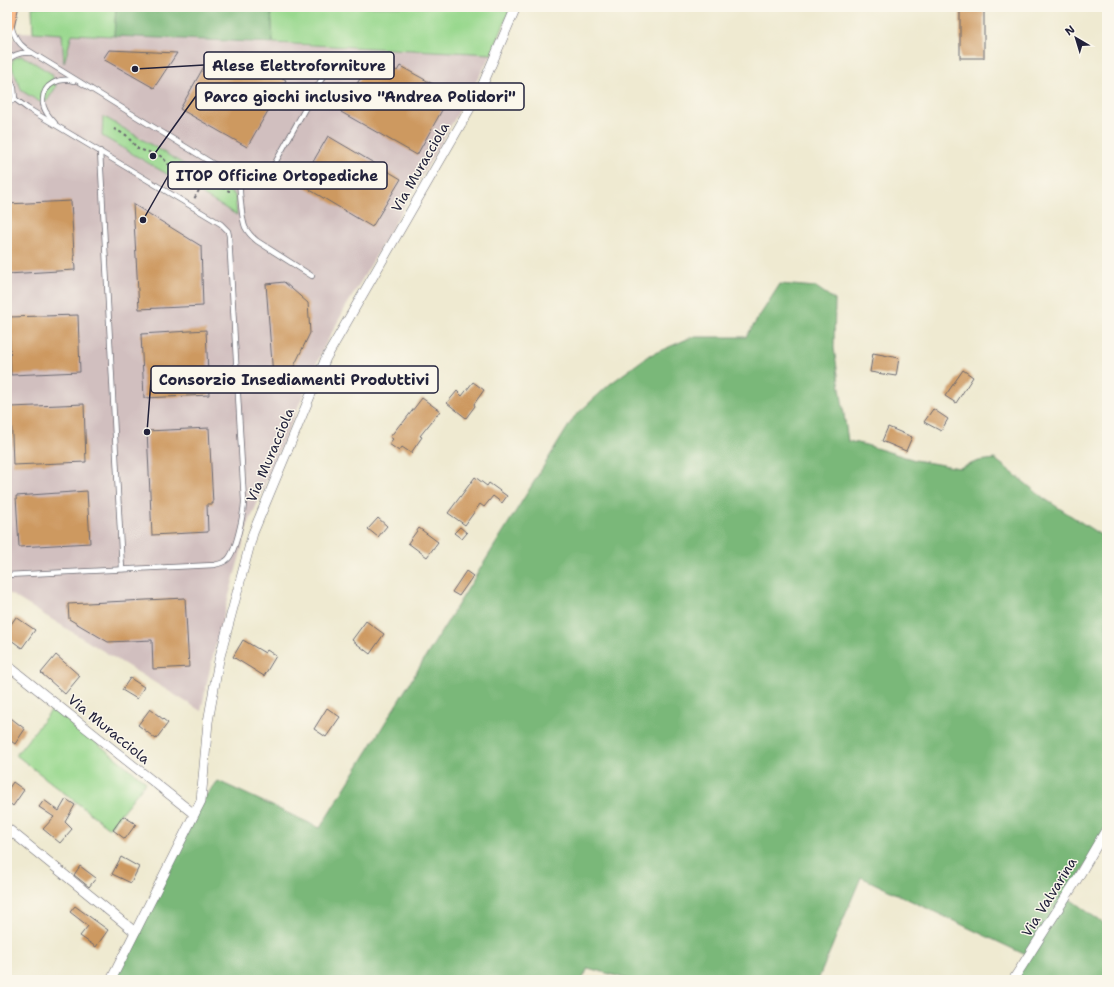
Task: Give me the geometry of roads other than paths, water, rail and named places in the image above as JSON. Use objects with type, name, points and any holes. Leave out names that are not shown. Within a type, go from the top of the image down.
[{"type":"street","name":"Via Muracciola","points":[[111,980],[200,801],[208,722],[219,660],[253,533],[326,358],[480,91],[516,7]]},
{"type":"street","name":"Via Muracciola","points":[[7,665],[194,814]]},
{"type":"street","points":[[7,828],[135,932]]},
{"type":"street","name":"Via Valvarina","points":[[1013,980],[1073,887],[1107,828]]},
{"type":"lane","points":[[9,14],[12,30],[21,45],[239,179],[253,185],[262,181],[267,175],[331,62]]},
{"type":"lane","points":[[7,61],[13,56],[21,53],[32,54],[39,57]]},
{"type":"lane","points":[[7,70],[14,88],[15,99],[27,108],[190,205],[221,224],[228,231],[244,494],[243,514],[233,550],[230,558],[223,563],[214,565],[7,575]]},
{"type":"lane","points":[[59,127],[48,115],[44,107],[42,101],[46,90],[50,85],[58,80],[80,82]]},
{"type":"lane","points":[[7,104],[15,99]]},
{"type":"lane","points":[[100,151],[122,569]]},
{"type":"lane","points":[[239,179],[243,221],[251,236],[312,276]]},
{"type":"place","name":"Alese Elettroforniture","points":[[135,69]]},
{"type":"place","name":"Parco giochi inclusivo \"Andrea Polidori\"","points":[[153,156]]},
{"type":"place","name":"ITOP Officine Ortopediche","points":[[143,220]]},
{"type":"place","name":"Consorzio Insediamenti Produttivi","points":[[147,432]]}]
